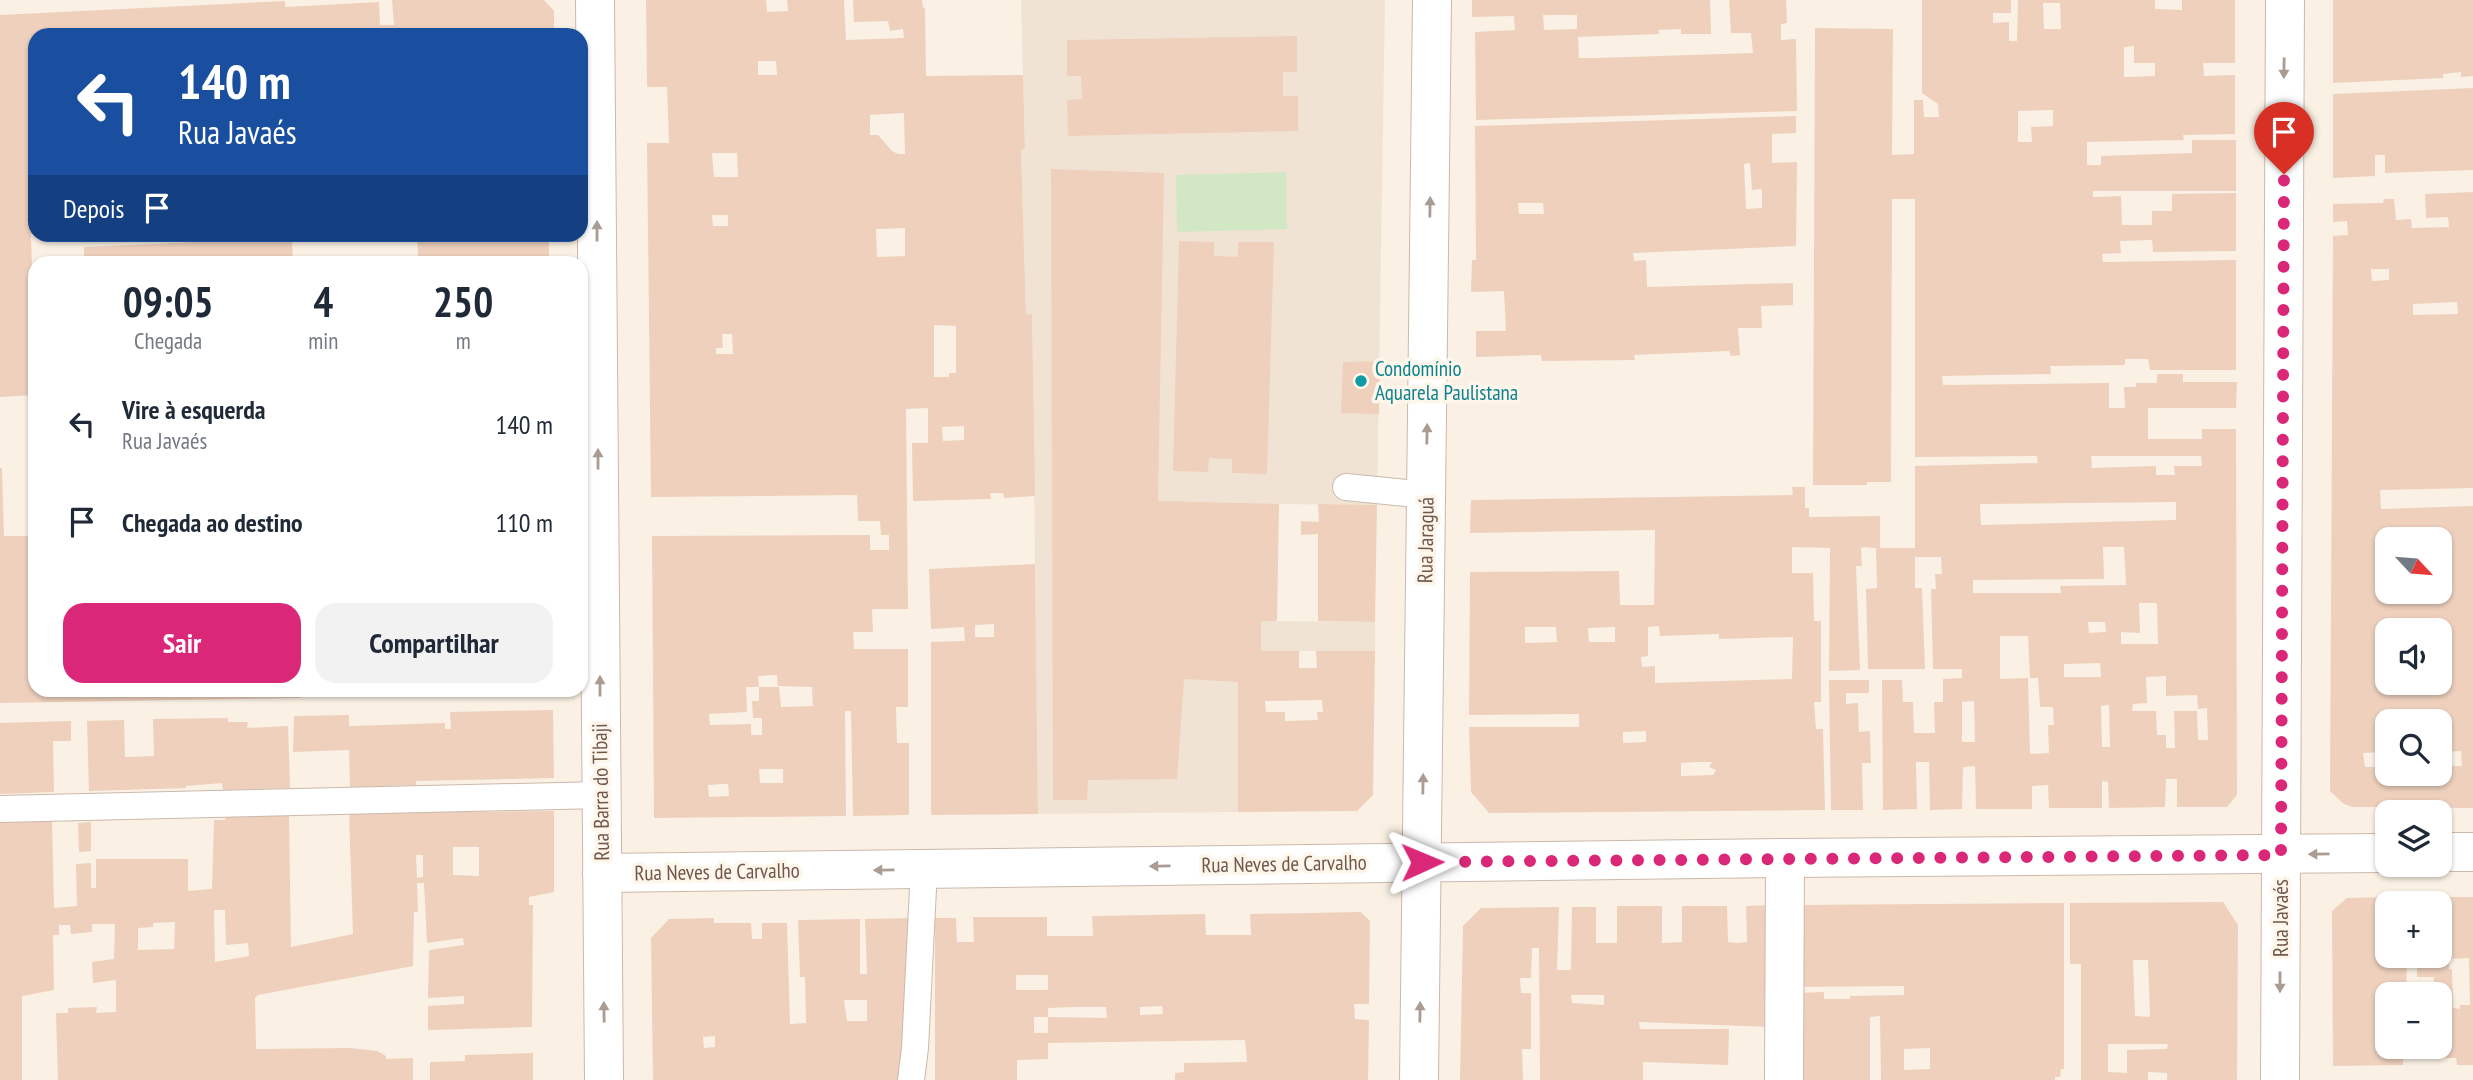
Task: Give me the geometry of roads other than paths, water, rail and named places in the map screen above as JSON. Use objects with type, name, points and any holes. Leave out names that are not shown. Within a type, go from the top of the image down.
[{"type":"street","name":"Rua Barra do Tibaji","points":[[595,0],[604,1080]]},
{"type":"street","name":"Rua Jaraguá","points":[[1419,1080],[1432,0]]},
{"type":"street","name":"Rua Javaés","points":[[2280,1080],[2285,0]]},
{"type":"street","points":[[2452,852],[2473,852]]},
{"type":"street","name":"Rua Neves de Carvalho","points":[[602,873],[2375,853]]},
{"type":"street","points":[[1784,1080],[1785,858]]},
{"type":"lane","points":[[1346,487],[1426,495]]},
{"type":"lane","points":[[0,809],[601,795]]},
{"type":"lane","points":[[911,1080],[924,869]]},
{"type":"place","name":"Condomínio Aquarela Paulistana","points":[[1361,381]]}]
